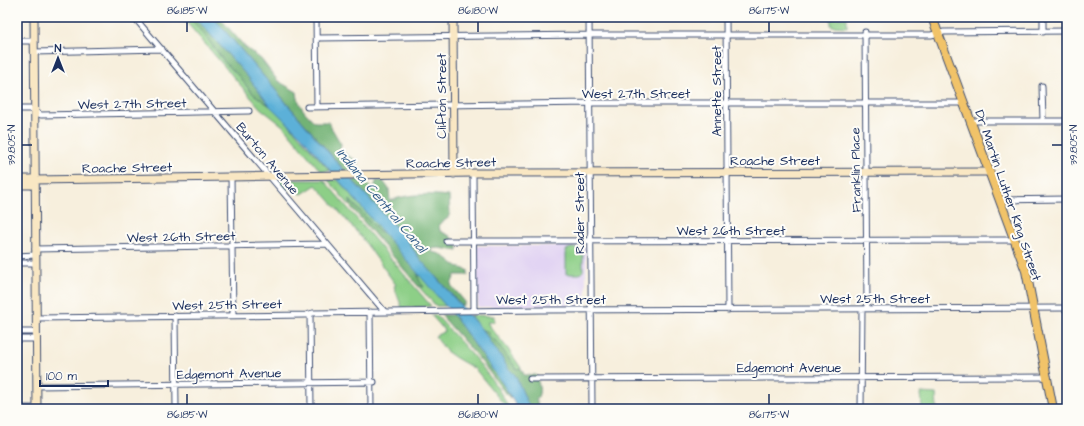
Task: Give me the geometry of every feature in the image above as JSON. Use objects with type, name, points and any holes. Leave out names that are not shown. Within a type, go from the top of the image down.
[{"type":"main road","name":"Dr Martin Luther King Street","points":[[932,17],[1026,271],[1053,409]]},
{"type":"street","points":[[17,408],[38,408],[35,256],[34,17]]},
{"type":"street","name":"Burton Avenue","points":[[134,17],[385,312]]},
{"type":"street","points":[[316,17],[317,107]]},
{"type":"street","name":"Clifton Street","points":[[453,17],[454,174]]},
{"type":"street","name":"Rader Street","points":[[589,17],[592,409]]},
{"type":"street","name":"Annette Street","points":[[726,17],[728,310]]},
{"type":"street","points":[[1043,17],[1043,32]]},
{"type":"street","points":[[317,38],[865,33],[931,35],[938,33],[1067,31]]},
{"type":"street","name":"Franklin Place","points":[[861,409],[866,240],[865,33]]},
{"type":"street","points":[[17,41],[34,41]]},
{"type":"street","points":[[34,52],[162,49]]},
{"type":"street","points":[[1042,86],[1043,121]]},
{"type":"street","name":"West 27th Street","points":[[307,107],[590,104],[964,103]]},
{"type":"street","name":"West 27th Street","points":[[17,109],[29,109],[41,115],[249,112]]},
{"type":"street","points":[[971,121],[1067,121]]},
{"type":"street","name":"Roache Street","points":[[17,180],[35,181],[590,172],[990,172]]},
{"type":"street","points":[[473,173],[473,310]]},
{"type":"street","points":[[231,177],[233,315]]},
{"type":"street","name":"Roache Street","points":[[17,185],[35,181]]},
{"type":"street","points":[[1000,200],[1067,199]]},
{"type":"street","name":"West 26th Street","points":[[446,241],[1015,240]]},
{"type":"street","name":"West 26th Street","points":[[17,256],[232,246],[327,244]]},
{"type":"street","name":"West 26th Street","points":[[17,263],[35,256]]},
{"type":"street","name":"West 25th Street","points":[[36,318],[473,310],[1067,308]]},
{"type":"street","points":[[370,312],[372,382],[371,409]]},
{"type":"street","points":[[310,314],[311,409]]},
{"type":"street","points":[[175,316],[176,409]]},
{"type":"street","points":[[17,332],[36,335]]},
{"type":"street","points":[[17,339],[36,335]]},
{"type":"street","name":"Edgemont Avenue","points":[[530,379],[1048,378]]},
{"type":"street","name":"Edgemont Avenue","points":[[37,386],[372,382]]},
{"type":"shaded area","points":[[477,246],[586,246],[586,306],[478,307]]},
{"type":"green space","points":[[182,17],[188,17],[201,30],[226,64],[236,73],[252,93],[270,106],[285,120],[330,171],[321,171],[283,126],[260,108]]},
{"type":"green space","points":[[188,17],[195,17],[248,77],[270,106],[252,93],[236,73],[226,64],[201,30]]},
{"type":"green space","points":[[213,17],[219,17],[245,47],[261,59],[278,81],[297,92],[303,109],[315,122],[328,122],[341,144],[340,149],[348,156],[358,161],[357,168],[345,171]]},
{"type":"green space","points":[[831,18],[847,18],[847,27],[831,26]]},
{"type":"green space","points":[[363,179],[371,188],[375,186],[376,181],[383,181],[389,189],[390,201],[412,195],[449,196],[450,214],[447,219],[439,224],[440,231],[450,236],[458,246],[458,251],[439,248],[431,249],[432,252],[441,254],[457,266],[468,270],[468,275],[455,275],[451,285],[465,302],[462,306],[420,259],[403,235],[352,180]]},
{"type":"green space","points":[[279,180],[324,180],[431,306],[402,308],[394,286],[396,285],[362,238],[316,185],[302,194],[286,188],[283,190],[279,184]]},
{"type":"green space","points":[[328,180],[338,180],[383,232],[379,231],[350,200],[351,207]]},
{"type":"green space","points":[[350,200],[379,231],[383,232],[417,271],[419,280],[424,287],[418,286],[351,207]]},
{"type":"green space","points":[[570,248],[581,248],[583,251],[583,271],[580,274],[566,274],[566,250]]},
{"type":"green space","points":[[417,271],[446,306],[436,306],[418,286],[423,287],[419,280]]},
{"type":"green space","points":[[431,315],[436,315],[486,372],[509,409],[506,409],[506,407],[475,369],[446,351],[435,336],[445,331]]},
{"type":"green space","points":[[441,315],[454,315],[505,387],[511,399],[481,361]]},
{"type":"green space","points":[[470,315],[494,316],[494,322],[488,322],[488,324],[521,368],[517,370],[496,341],[491,338],[487,331],[482,330]]},
{"type":"green space","points":[[482,330],[487,331],[517,369],[521,368],[524,375],[536,375],[539,394],[536,400],[539,409],[530,409],[515,375],[508,368]]},
{"type":"green space","points":[[921,393],[936,394],[937,409],[922,409]]},
{"type":"water","points":[[195,17],[213,17],[352,180],[403,235],[420,259],[488,338],[508,368],[515,375],[530,409],[518,409],[505,387],[455,317],[301,136],[270,106],[248,77]]},
{"type":"water label","name":"Indiana Central Canal","points":[[382,200]]}]
